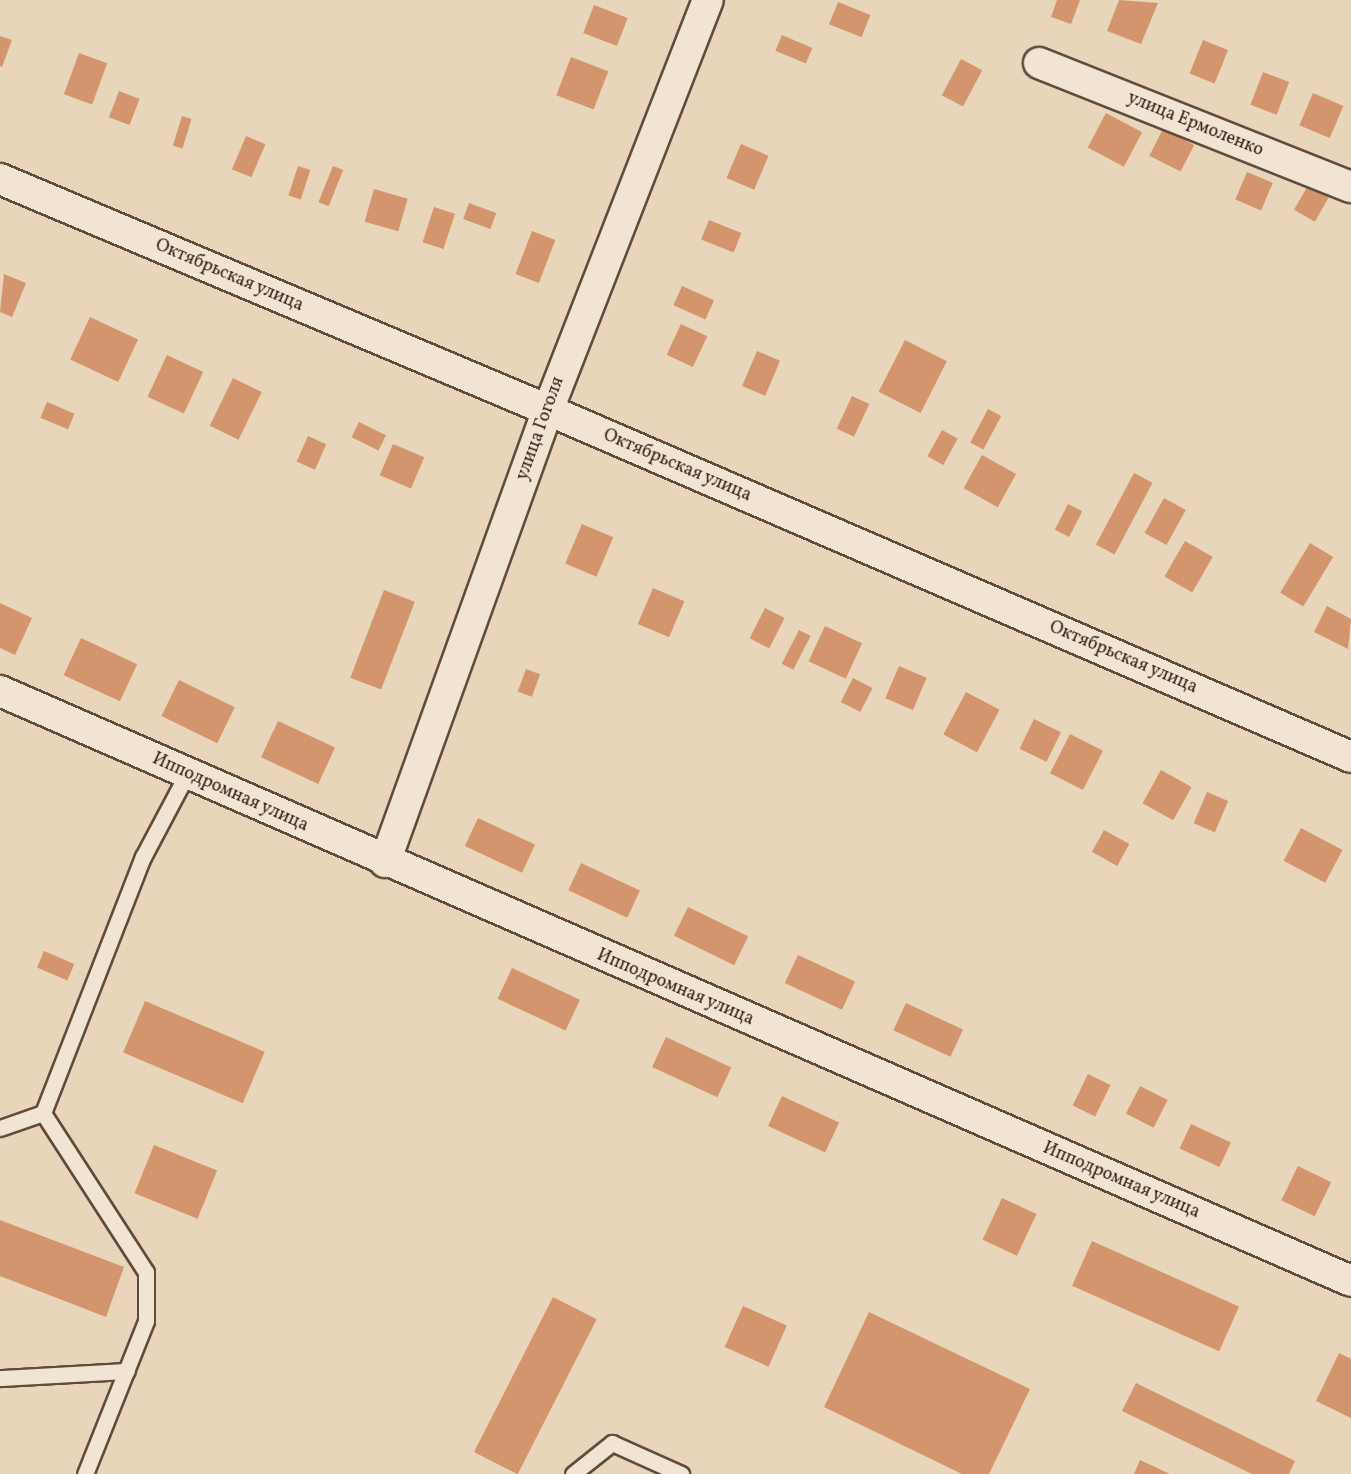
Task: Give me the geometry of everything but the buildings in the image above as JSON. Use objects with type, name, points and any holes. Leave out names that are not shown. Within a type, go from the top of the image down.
[{"type":"street","name":"улица Гоголя","points":[[385,862],[548,410],[708,0]]},
{"type":"street","name":"улица Ермоленко","points":[[1039,63],[1351,187]]},
{"type":"street","name":"Октябрьская улица","points":[[0,180],[548,410],[1351,757]]},
{"type":"street","name":"Ипподромная улица","points":[[0,691],[385,862],[1351,1281]]},
{"type":"lane","points":[[0,1128],[43,1113],[142,857],[187,774]]},
{"type":"lane","points":[[43,1113],[147,1272],[146,1322],[85,1474]]},
{"type":"lane","points":[[0,1378],[127,1371]]},
{"type":"lane","points":[[573,1474],[612,1443],[681,1474]]}]
